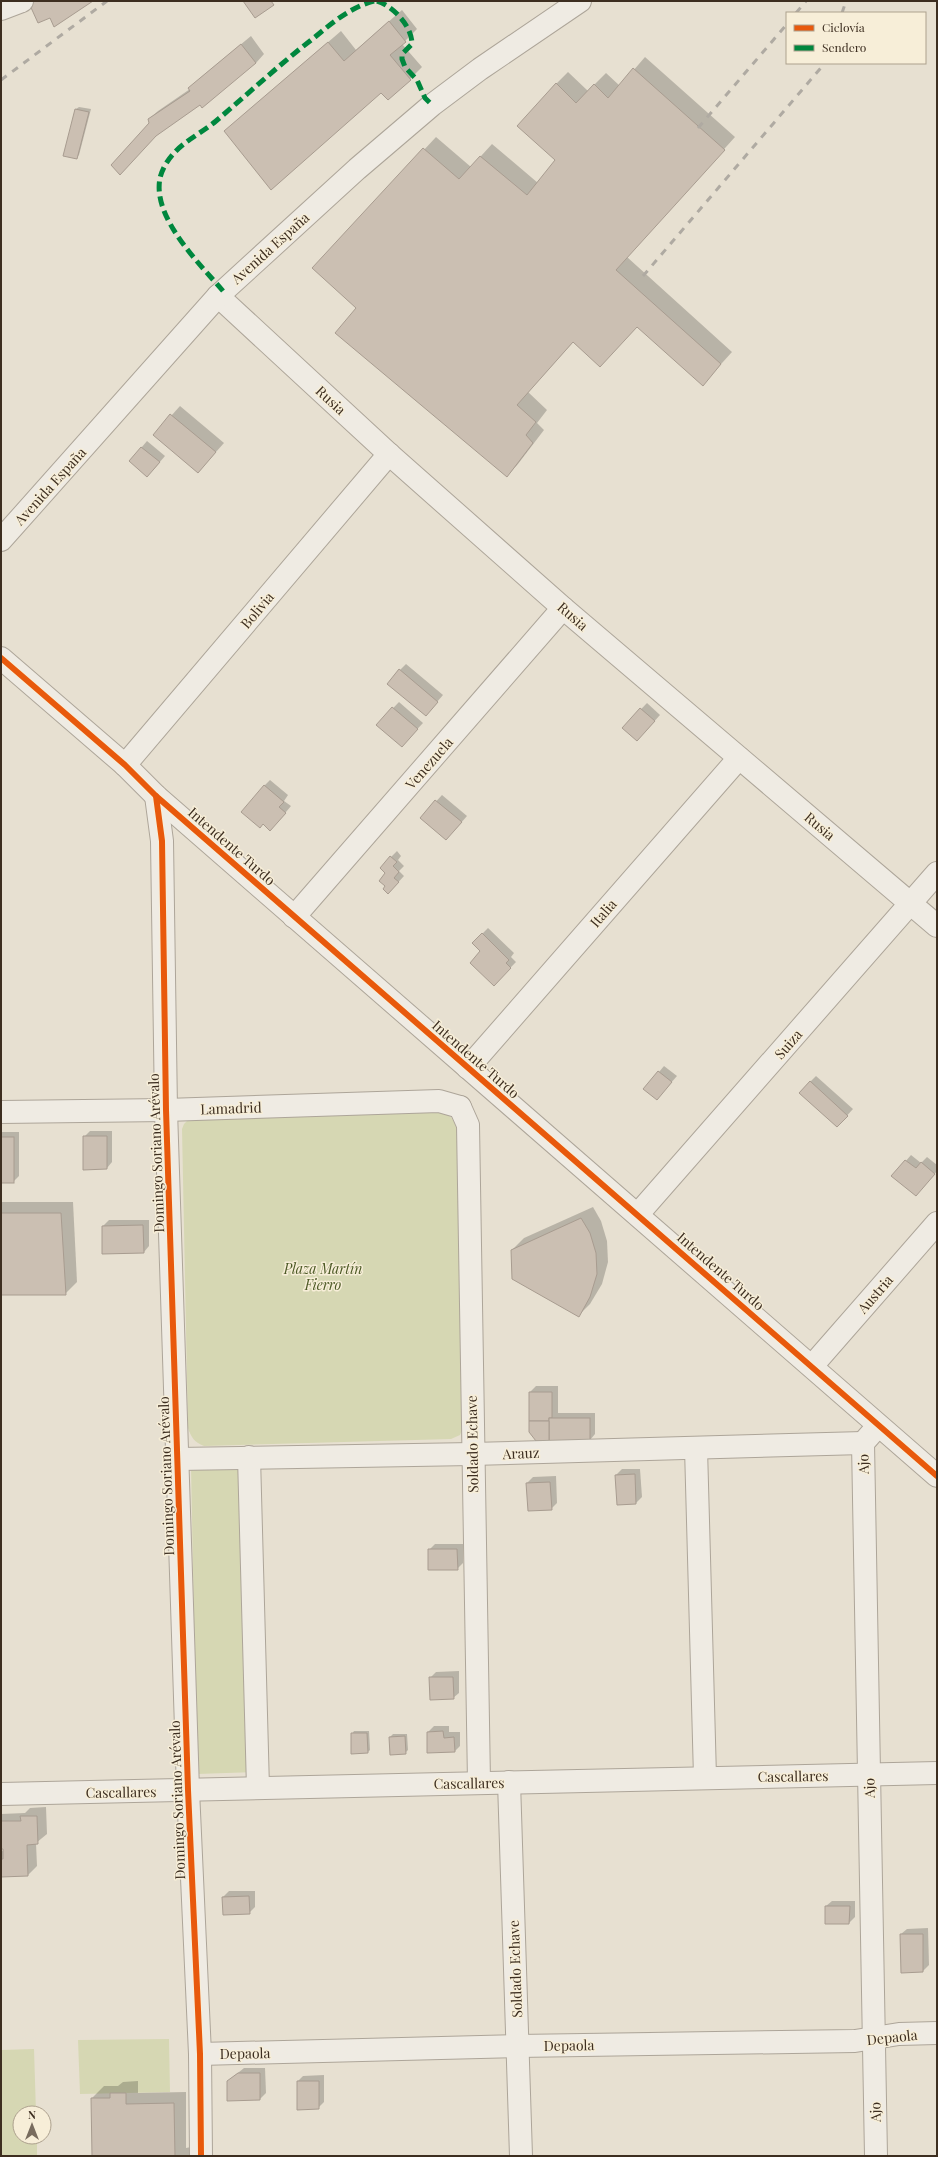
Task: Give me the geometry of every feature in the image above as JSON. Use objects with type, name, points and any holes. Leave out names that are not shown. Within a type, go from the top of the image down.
[{"type":"street","points":[[1,9],[22,1]]},
{"type":"street","name":"Avenida España","points":[[1,540],[218,296],[357,169],[432,105],[480,69],[580,1]]},
{"type":"street","name":"Rusia","points":[[218,296],[389,454],[563,608],[937,926]]},
{"type":"street","name":"Bolivia","points":[[125,766],[389,454]]},
{"type":"street","name":"Venezuela","points":[[294,917],[563,608]]},
{"type":"street","name":"Intendente Turdo","points":[[1,658],[125,766],[156,796],[294,917],[638,1214],[812,1366],[878,1426],[937,1476]]},
{"type":"street","name":"Italia","points":[[460,1107],[474,1073],[739,758]]},
{"type":"street","name":"Domingo Soriano Arévalo","points":[[156,796],[162,841],[166,1110],[188,1790],[200,2054],[201,2156]]},
{"type":"street","name":"Suiza","points":[[638,1214],[937,874]]},
{"type":"street","name":"Lamadrid","points":[[1,1112],[166,1110],[439,1101],[460,1107]]},
{"type":"street","name":"Soldado Echave","points":[[460,1107],[468,1125],[472,1454],[479,1782]]},
{"type":"street","name":"Austria","points":[[812,1366],[937,1223]]},
{"type":"street","name":"Ajo","points":[[876,2156],[863,1443],[878,1426]]},
{"type":"street","name":"Arauz","points":[[178,1459],[472,1454],[863,1443]]},
{"type":"street","points":[[696,1448],[705,1777]]},
{"type":"street","points":[[249,1457],[258,1788]]},
{"type":"street","name":"Cascallares","points":[[1,1794],[479,1782],[937,1773]]},
{"type":"street","name":"Soldado Echave","points":[[510,1782],[521,2156]]},
{"type":"street","name":"Depaola","points":[[200,2054],[517,2046],[855,2041],[899,2034],[937,2033]]},
{"type":"green space","name":"Plaza Martín Fierro","points":[[436,1111],[450,1116],[457,1130],[464,1425],[460,1435],[451,1439],[204,1446],[195,1441],[188,1428],[182,1129],[184,1124],[190,1118]]},
{"type":"green space","points":[[247,1466],[258,1772],[197,1774],[191,1467]]},
{"type":"green space","points":[[169,2039],[170,2092],[80,2094],[78,2040]]},
{"type":"green space","points":[[34,2049],[36,2105],[12,2105],[12,2145],[37,2145],[37,2156],[1,2156],[1,2050]]},
{"type":"building","points":[[28,1],[93,1],[54,27],[50,18],[38,23]]},
{"type":"building","points":[[243,1],[271,1],[274,5],[255,18]]},
{"type":"building","points":[[389,21],[406,42],[390,55],[411,80],[388,100],[381,93],[271,190],[224,131],[328,42],[344,61]]},
{"type":"building","points":[[241,44],[256,63],[202,108],[200,105],[156,136],[120,175],[111,165],[149,123],[148,119],[190,91],[188,88]]},
{"type":"building","points":[[633,68],[725,150],[616,270],[721,364],[703,386],[637,327],[600,367],[573,342],[517,405],[536,422],[526,435],[533,443],[507,477],[335,333],[356,308],[312,268],[423,148],[459,179],[480,156],[527,195],[555,160],[517,126],[556,83],[576,103],[594,84],[608,98]]},
{"type":"building","points":[[75,109],[89,112],[77,159],[63,156]]},
{"type":"building","points":[[170,414],[216,452],[198,473],[153,435]]},
{"type":"building","points":[[141,447],[160,462],[147,477],[129,461]]},
{"type":"building","points":[[399,669],[438,702],[426,716],[387,684]]},
{"type":"building","points":[[392,707],[418,729],[402,747],[376,725]]},
{"type":"building","points":[[640,708],[655,721],[637,741],[622,728]]},
{"type":"building","points":[[264,785],[284,802],[279,807],[286,813],[270,831],[263,824],[260,828],[241,812]]},
{"type":"building","points":[[435,800],[462,822],[446,840],[420,818]]},
{"type":"building","points":[[390,856],[397,862],[393,866],[399,872],[394,878],[399,882],[388,894],[383,889],[385,886],[379,881],[385,873],[380,868]]},
{"type":"building","points":[[482,933],[509,960],[506,963],[511,968],[494,986],[470,963],[480,951],[472,943]]},
{"type":"building","points":[[658,1071],[672,1082],[657,1100],[643,1089]]},
{"type":"building","points":[[810,1081],[848,1116],[837,1127],[799,1093]]},
{"type":"building","points":[[83,1136],[107,1136],[107,1169],[83,1170]]},
{"type":"building","points":[[1,1137],[14,1137],[14,1183],[1,1183]]},
{"type":"building","points":[[905,1160],[916,1168],[921,1162],[935,1174],[916,1196],[891,1176]]},
{"type":"building","points":[[1,1213],[61,1213],[66,1295],[1,1295]]},
{"type":"building","points":[[581,1218],[590,1233],[596,1253],[597,1274],[590,1297],[579,1317],[512,1279],[511,1250]]},
{"type":"building","points":[[143,1225],[144,1253],[102,1254],[102,1226]]},
{"type":"building","points":[[529,1392],[552,1392],[552,1418],[549,1418],[549,1421],[529,1421]]},
{"type":"building","points":[[549,1418],[590,1418],[590,1441],[549,1441]]},
{"type":"building","points":[[529,1421],[549,1421],[549,1441],[536,1441],[529,1432]]},
{"type":"building","points":[[635,1474],[636,1504],[617,1505],[615,1475]]},
{"type":"building","points":[[550,1482],[552,1510],[528,1511],[526,1483]]},
{"type":"building","points":[[428,1549],[457,1549],[458,1570],[428,1570]]},
{"type":"building","points":[[429,1677],[453,1677],[454,1699],[430,1700]]},
{"type":"building","points":[[443,1731],[444,1738],[454,1737],[455,1752],[427,1753],[427,1732]]},
{"type":"building","points":[[351,1733],[367,1733],[368,1753],[351,1754]]},
{"type":"building","points":[[405,1736],[406,1754],[390,1755],[389,1737]]},
{"type":"building","points":[[20,1816],[37,1816],[38,1844],[27,1845],[28,1876],[1,1877],[1,1859],[3,1859],[3,1849],[1,1849],[1,1821],[21,1821]]},
{"type":"building","points":[[249,1896],[250,1914],[223,1915],[222,1897]]},
{"type":"building","points":[[825,1906],[850,1906],[849,1924],[825,1924]]},
{"type":"building","points":[[900,1934],[923,1934],[923,1972],[901,1973]]},
{"type":"building","points":[[238,2073],[260,2073],[260,2100],[227,2101],[227,2081]]},
{"type":"building","points":[[297,2081],[319,2081],[319,2109],[297,2110]]},
{"type":"building","points":[[110,2093],[126,2093],[126,2104],[174,2103],[175,2156],[92,2156],[91,2098],[110,2098]]},
{"type":"railway","points":[[1,80],[107,1]]},
{"type":"railway","points":[[797,12],[806,1]]},
{"type":"railway","points":[[842,12],[846,1]]},
{"type":"railway","points":[[698,128],[786,25]]},
{"type":"railway","points":[[643,276],[824,64]]},
{"type":"marked path","points":[[223,291],[191,254],[170,224],[163,209],[159,193],[160,178],[164,168],[179,148],[216,121],[277,68],[329,26],[350,11],[374,1]]},
{"type":"marked path","points":[[377,1],[395,12],[409,30],[412,44],[402,54],[402,59],[405,67],[417,80],[425,98],[432,105]]},
{"type":"cycle path","points":[[1,658],[125,765],[156,796],[937,1476]]},
{"type":"cycle path","points":[[156,796],[162,841],[166,1110],[188,1790],[200,2054],[201,2156]]}]
